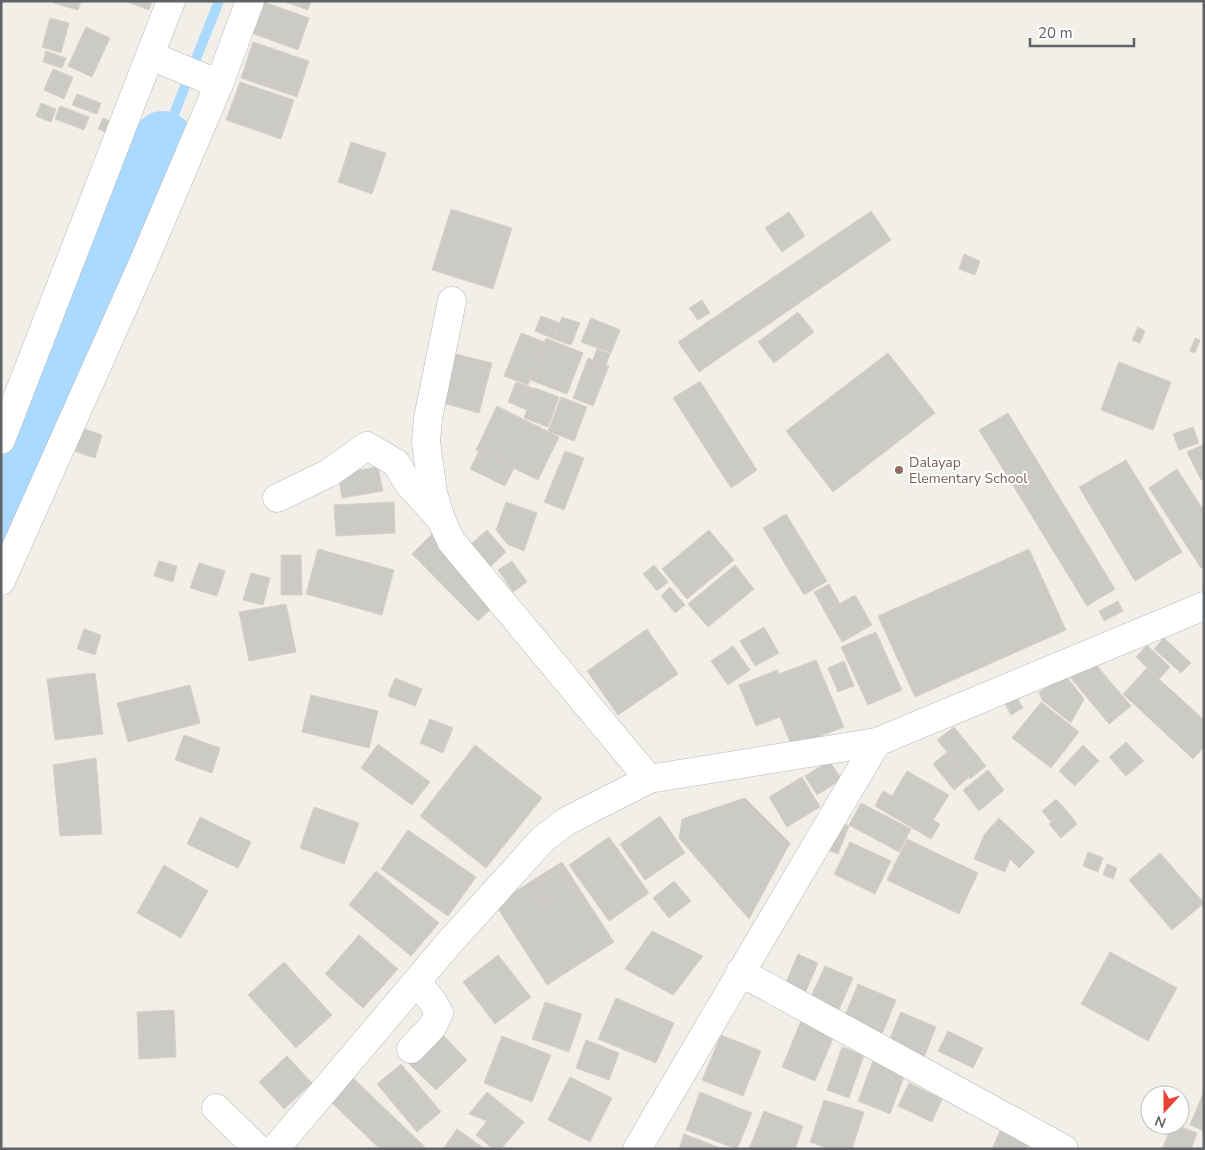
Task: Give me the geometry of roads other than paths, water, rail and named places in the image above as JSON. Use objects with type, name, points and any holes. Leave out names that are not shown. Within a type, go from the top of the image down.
[{"type":"street","points":[[1,440],[67,267],[159,60],[171,1]]},
{"type":"street","points":[[1,581],[143,263],[208,79],[250,1]]},
{"type":"street","points":[[159,60],[208,79]]},
{"type":"street","points":[[452,301],[428,418],[426,442],[433,493],[441,519],[451,541],[648,779]]},
{"type":"street","points":[[277,498],[329,473],[367,446],[396,464],[408,483],[441,519]]},
{"type":"street","points":[[275,1149],[417,982],[543,839],[567,821],[648,779],[878,742],[1204,606]]},
{"type":"street","points":[[637,1149],[740,972],[878,742]]},
{"type":"street","points":[[740,972],[1064,1149]]},
{"type":"street","points":[[411,1049],[433,1026],[439,1013],[434,1002],[417,982]]},
{"type":"street","points":[[216,1108],[258,1149]]},
{"type":"waterway","points":[[163,142],[219,1]]},
{"type":"waterway","points":[[1,531],[163,142]]},
{"type":"place","name":"Dalayap Elementary School","points":[[899,470]]}]
